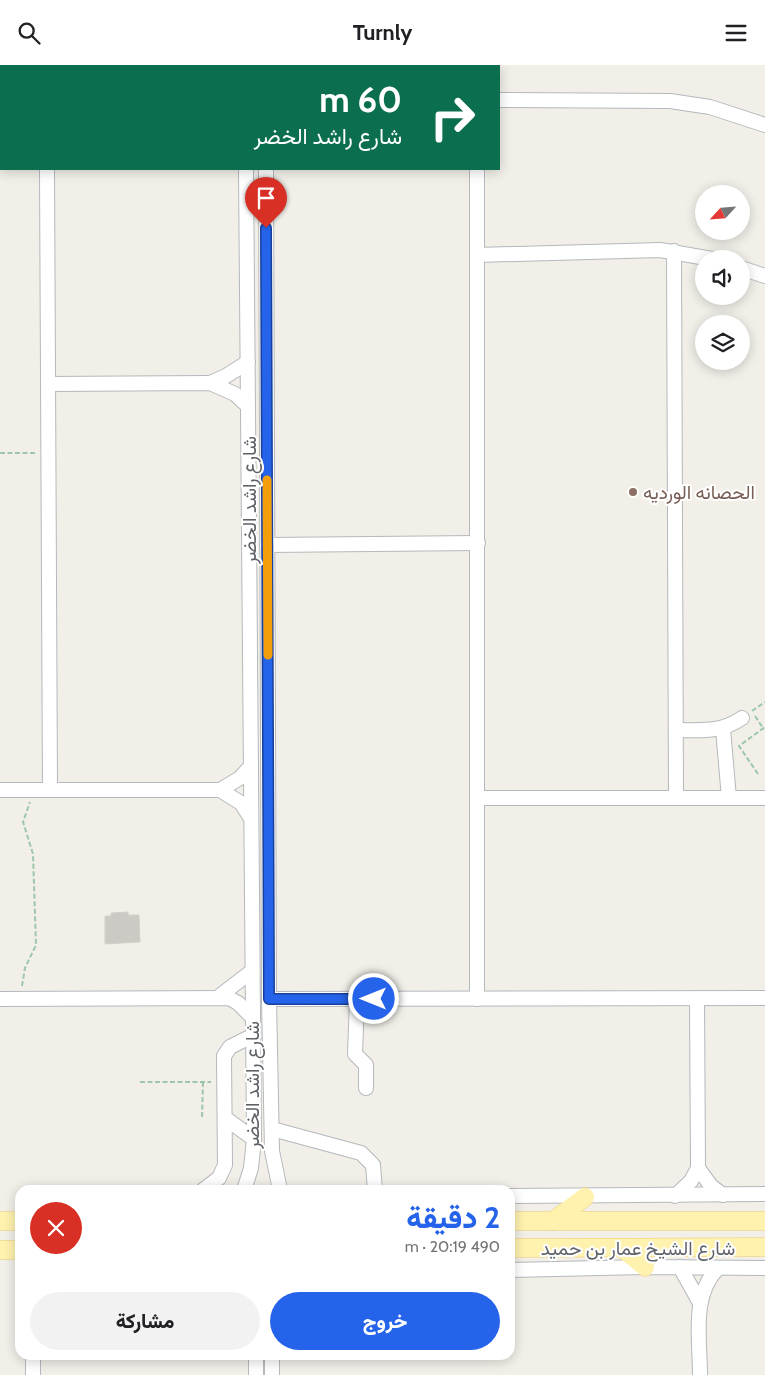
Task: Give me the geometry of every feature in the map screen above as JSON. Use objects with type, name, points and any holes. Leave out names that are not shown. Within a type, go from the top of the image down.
[{"type":"main road","points":[[553,1221],[585,1197]]},
{"type":"main road","points":[[0,1221],[15,1221]]},
{"type":"main road","name":"شارع الشيخ عمار بن حميد","points":[[515,1221],[765,1221]]},
{"type":"main road","name":"شارع الشيخ عمار بن حميد","points":[[515,1248],[765,1247]]},
{"type":"main road","points":[[623,1249],[645,1267]]},
{"type":"main road","points":[[0,1250],[15,1250]]},
{"type":"street","points":[[500,100],[670,101],[710,107],[765,125]]},
{"type":"street","points":[[47,170],[50,790]]},
{"type":"street","name":"شارع راشد الخضر","points":[[246,170],[254,1139],[251,1168],[246,1185]]},
{"type":"street","name":"شارع راشد الخضر","points":[[266,170],[269,999],[273,1164],[279,1185]]},
{"type":"street","points":[[477,999],[478,170]]},
{"type":"street","points":[[478,255],[674,251],[695,255]]},
{"type":"street","points":[[674,251],[676,798]]},
{"type":"street","points":[[750,270],[765,274]]},
{"type":"street","points":[[210,383],[234,372],[248,361]]},
{"type":"street","points":[[48,384],[210,383],[235,394],[248,406]]},
{"type":"street","points":[[267,545],[478,543]]},
{"type":"street","points":[[676,730],[723,729],[747,715]]},
{"type":"street","points":[[723,729],[729,798]]},
{"type":"street","points":[[0,790],[220,790],[240,778],[251,766]]},
{"type":"street","points":[[220,790],[241,803],[250,817]]},
{"type":"street","points":[[477,798],[765,798]]},
{"type":"street","points":[[217,999],[252,971]]},
{"type":"street","points":[[0,999],[229,998],[238,1003],[252,1017]]},
{"type":"street","points":[[269,999],[765,998]]},
{"type":"street","points":[[357,999],[355,1054],[366,1065],[366,1087]]},
{"type":"street","points":[[675,1196],[691,1181],[698,1168],[697,999]]},
{"type":"street","points":[[210,1185],[219,1178],[225,1165],[223,1059],[225,1052],[230,1047],[252,1036]]},
{"type":"street","points":[[225,1119],[254,1139]]},
{"type":"street","points":[[272,1129],[366,1156],[375,1170],[375,1185]]},
{"type":"street","points":[[698,1168],[711,1186],[723,1195]]},
{"type":"street","points":[[515,1196],[585,1197],[765,1194]]},
{"type":"street","points":[[515,1270],[645,1267],[765,1268]]},
{"type":"street","points":[[680,1267],[700,1303]]},
{"type":"street","points":[[700,1375],[700,1303],[704,1287],[718,1268]]},
{"type":"street","points":[[33,1360],[33,1375]]},
{"type":"street","points":[[256,1360],[256,1375]]},
{"type":"street","points":[[272,1360],[272,1375]]},
{"type":"path","points":[[0,453],[48,453]]},
{"type":"path","points":[[758,774],[739,746],[764,727],[747,715],[765,702]]},
{"type":"path","points":[[21,999],[25,968],[36,945],[34,854],[23,822],[35,790]]},
{"type":"path","points":[[140,1081],[224,1082]]},
{"type":"path","points":[[202,1117],[203,1082]]},
{"type":"building","points":[[128,912],[128,915],[139,915],[140,942],[105,944],[105,916],[111,916],[111,913]]},
{"type":"slow traffic","points":[[267,480],[268,655]]},
{"type":"place","name":"الحصانه الورديه","points":[[633,492]]},
{"type":"route","points":[[266,228],[269,999],[374,999]]}]
